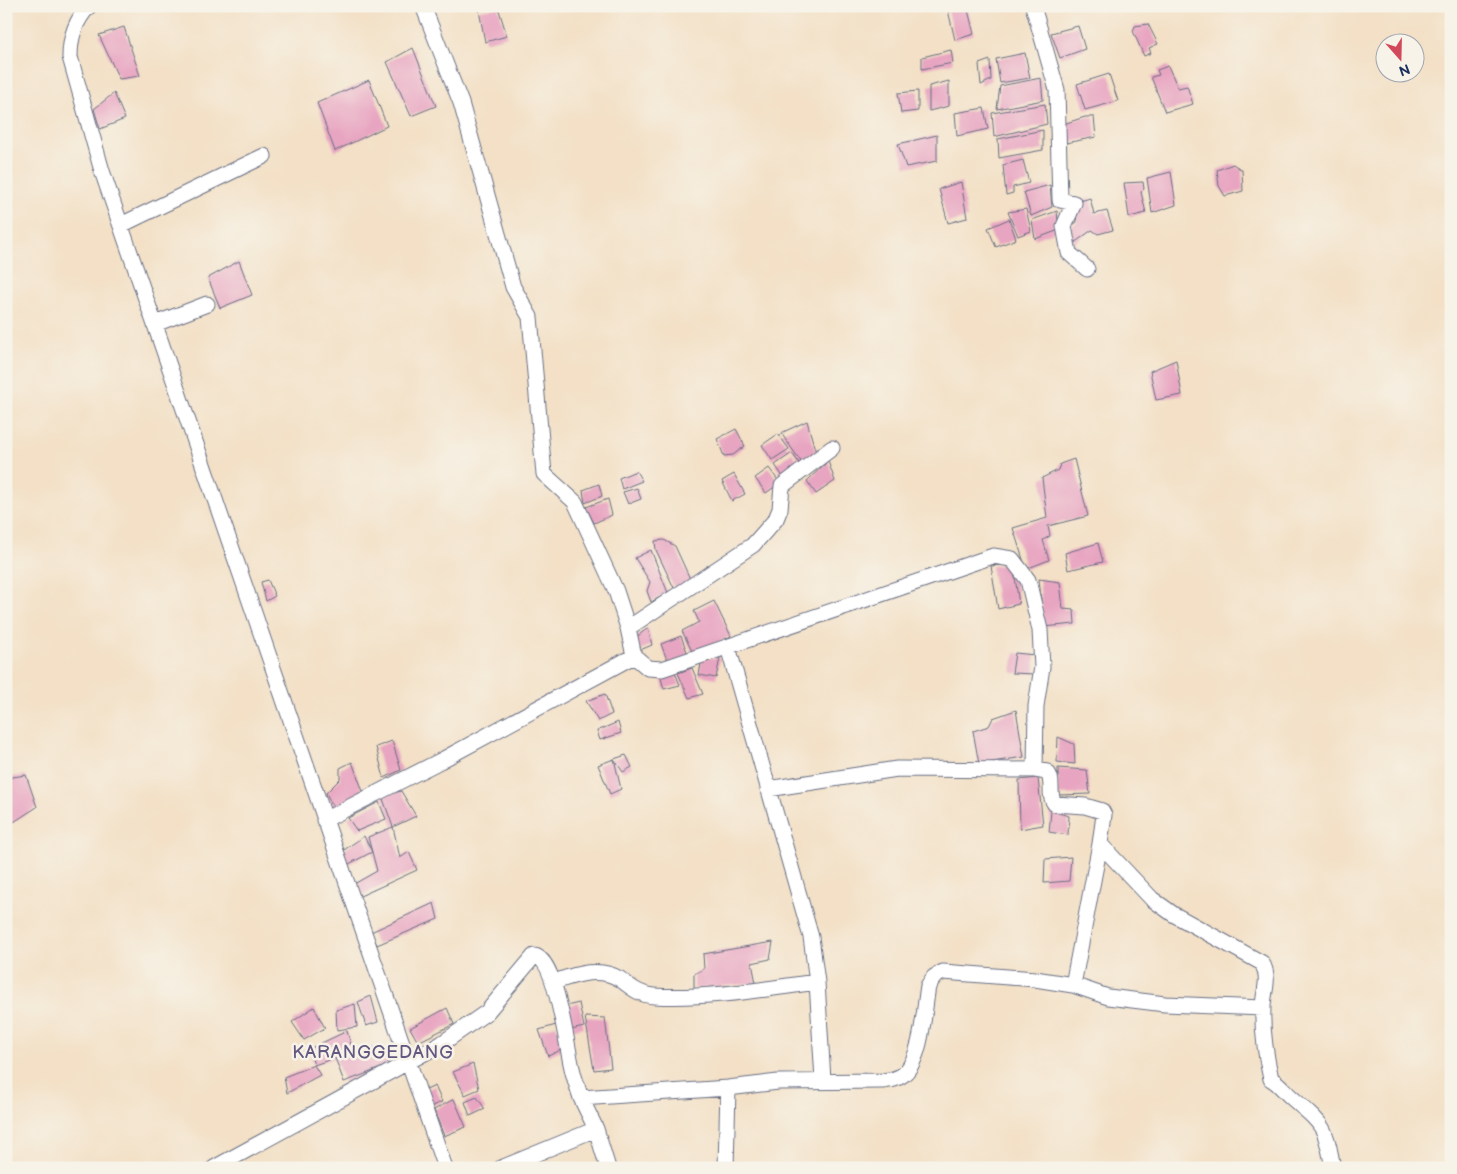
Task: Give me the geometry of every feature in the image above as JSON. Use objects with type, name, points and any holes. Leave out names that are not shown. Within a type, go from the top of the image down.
[{"type":"street","points":[[88,6],[76,23],[70,41],[70,57],[102,171],[445,1168]]},
{"type":"street","points":[[423,6],[460,103],[513,287],[530,316],[544,474],[576,502],[616,591],[628,628],[634,656],[648,668],[662,669],[993,556],[1012,559],[1028,580],[1040,630],[1042,667],[1036,706],[1035,770]]},
{"type":"street","points":[[1033,6],[1057,90],[1060,200],[1074,203],[1064,226],[1069,253],[1087,269]]},
{"type":"street","points":[[121,226],[264,156]]},
{"type":"street","points":[[155,324],[207,304]]},
{"type":"street","points":[[628,628],[753,545],[776,519],[780,509],[782,486],[832,448]]},
{"type":"street","points":[[728,647],[811,937],[818,982],[823,1080]]},
{"type":"street","points":[[324,820],[440,762],[634,656]]},
{"type":"street","points":[[768,789],[897,769],[1035,770],[1047,772],[1051,777],[1052,800],[1055,804],[1085,806],[1102,811],[1104,815],[1073,985]]},
{"type":"street","points":[[1100,844],[1152,898],[1173,914],[1262,963],[1267,977],[1263,1008],[1267,1062],[1271,1079],[1280,1084],[1286,1092],[1320,1123],[1326,1134],[1333,1168]]},
{"type":"street","points":[[214,1168],[441,1044],[486,1012],[534,956],[540,958],[545,964],[554,982],[572,1068],[581,1098],[596,1129],[608,1168]]},
{"type":"street","points":[[581,1098],[728,1088],[778,1082],[823,1080],[884,1081],[896,1079],[904,1074],[915,1061],[928,986],[940,973],[951,971],[1073,985],[1108,997],[1165,1004],[1263,1008]]},
{"type":"street","points":[[554,982],[591,972],[619,978],[639,993],[651,996],[679,997],[818,982]]},
{"type":"street","points":[[726,1168],[728,1088]]},
{"type":"street","points":[[501,1168],[596,1129]]},
{"type":"building","points":[[947,6],[967,6],[974,34],[955,40]]},
{"type":"building","points":[[498,7],[507,36],[485,42],[479,10]]},
{"type":"building","points":[[1148,24],[1158,44],[1149,48],[1151,53],[1144,56],[1133,31],[1135,26]]},
{"type":"building","points":[[1078,26],[1085,49],[1060,58],[1051,33]]},
{"type":"building","points":[[124,27],[140,76],[119,79],[99,35]]},
{"type":"building","points":[[413,48],[436,106],[411,116],[387,62]]},
{"type":"building","points":[[951,50],[953,63],[922,69],[922,57]]},
{"type":"building","points":[[1025,53],[1030,78],[1000,83],[996,59]]},
{"type":"building","points":[[990,60],[991,80],[981,85],[979,64]]},
{"type":"building","points":[[1168,66],[1178,88],[1187,86],[1193,104],[1165,112],[1151,77],[1159,75],[1157,70]]},
{"type":"building","points":[[1109,74],[1118,101],[1085,110],[1077,84]]},
{"type":"building","points":[[1041,78],[1043,100],[997,109],[1000,86]]},
{"type":"building","points":[[369,80],[387,126],[335,151],[317,103]]},
{"type":"building","points":[[949,81],[949,106],[929,111],[929,86]]},
{"type":"building","points":[[918,91],[918,111],[901,113],[898,93]]},
{"type":"building","points":[[114,93],[125,119],[100,129],[94,109]]},
{"type":"building","points":[[1045,104],[1047,124],[994,137],[992,113]]},
{"type":"building","points":[[984,108],[988,129],[957,136],[955,113]]},
{"type":"building","points":[[1085,117],[1094,117],[1096,137],[1061,144],[1057,126]]},
{"type":"building","points":[[1043,130],[1043,150],[999,158],[998,139]]},
{"type":"building","points":[[937,135],[937,161],[906,167],[898,144]]},
{"type":"building","points":[[1023,160],[1029,183],[1013,187],[1013,193],[1006,195],[1003,165]]},
{"type":"building","points":[[1233,164],[1242,170],[1243,191],[1225,196],[1219,186],[1217,170]]},
{"type":"building","points":[[1171,172],[1176,205],[1152,213],[1147,178]]},
{"type":"building","points":[[961,182],[967,218],[948,223],[939,189]]},
{"type":"building","points":[[1143,182],[1144,189],[1141,192],[1146,213],[1129,217],[1124,183]]},
{"type":"building","points":[[1050,185],[1052,207],[1031,216],[1024,192]]},
{"type":"building","points":[[1090,198],[1094,214],[1107,211],[1113,230],[1098,234],[1092,230],[1074,243],[1070,227],[1077,222],[1074,203]]},
{"type":"building","points":[[1026,209],[1031,231],[1018,236],[1008,212]]},
{"type":"building","points":[[1057,211],[1059,230],[1035,239],[1032,220]]},
{"type":"building","points":[[1009,219],[1016,239],[996,247],[988,228]]},
{"type":"building","points":[[239,261],[252,295],[220,308],[208,278]]},
{"type":"building","points":[[1176,360],[1182,395],[1156,400],[1150,371]]},
{"type":"building","points":[[807,421],[816,453],[802,463],[781,433]]},
{"type":"building","points":[[736,429],[745,446],[733,455],[724,456],[717,439]]},
{"type":"building","points":[[778,434],[789,449],[772,460],[762,445]]},
{"type":"building","points":[[792,453],[801,466],[784,478],[775,465]]},
{"type":"building","points":[[1074,459],[1088,516],[1048,526],[1050,536],[1043,540],[1049,560],[1026,569],[1013,528],[1047,518],[1042,478],[1058,470],[1060,464]]},
{"type":"building","points":[[828,461],[835,481],[816,494],[807,481]]},
{"type":"building","points":[[769,468],[780,483],[766,493],[755,478]]},
{"type":"building","points":[[636,471],[642,481],[622,489],[619,478]]},
{"type":"building","points":[[734,474],[745,494],[732,501],[722,481]]},
{"type":"building","points":[[599,484],[602,496],[585,503],[583,490]]},
{"type":"building","points":[[637,488],[641,499],[628,504],[623,492]]},
{"type":"building","points":[[608,499],[612,515],[594,523],[586,507]]},
{"type":"building","points":[[664,540],[675,546],[691,581],[674,588],[656,550],[655,541]]},
{"type":"building","points":[[1098,543],[1103,562],[1068,570],[1065,553]]},
{"type":"building","points":[[651,550],[668,593],[651,602],[647,591],[650,582],[635,558]]},
{"type":"building","points":[[1013,564],[1019,604],[998,609],[991,566]]},
{"type":"building","points":[[1039,579],[1060,582],[1063,609],[1074,610],[1075,624],[1044,627]]},
{"type":"building","points":[[268,580],[275,596],[266,601],[261,582]]},
{"type":"building","points":[[714,601],[731,636],[694,655],[682,631],[699,622],[694,611]]},
{"type":"building","points":[[648,628],[652,645],[640,650],[635,638]]},
{"type":"building","points":[[681,636],[689,657],[669,665],[661,644]]},
{"type":"building","points":[[1015,653],[1035,655],[1035,674],[1012,673]]},
{"type":"building","points":[[702,658],[720,658],[716,678],[699,675]]},
{"type":"building","points":[[692,668],[703,694],[689,698],[678,673]]},
{"type":"building","points":[[674,670],[680,685],[664,689],[660,675]]},
{"type":"building","points":[[605,694],[612,714],[598,721],[586,701]]},
{"type":"building","points":[[1016,710],[1024,757],[979,764],[973,731],[989,726],[993,718]]},
{"type":"building","points":[[618,722],[621,733],[600,740],[597,731]]},
{"type":"building","points":[[1058,737],[1074,744],[1075,764],[1057,762]]},
{"type":"building","points":[[392,741],[401,770],[384,778],[376,747]]},
{"type":"building","points":[[626,755],[632,767],[623,772],[614,759]]},
{"type":"building","points":[[614,759],[621,789],[610,794],[598,765]]},
{"type":"building","points":[[352,762],[364,794],[334,809],[326,793],[340,779],[340,768]]},
{"type":"building","points":[[1058,768],[1087,770],[1090,794],[1058,795]]},
{"type":"building","points":[[26,775],[37,807],[6,827],[6,778]]},
{"type":"building","points":[[1038,778],[1043,825],[1020,829],[1019,780]]},
{"type":"building","points":[[401,791],[416,816],[393,827],[382,796]]},
{"type":"building","points":[[379,802],[386,819],[357,831],[348,818]]},
{"type":"building","points":[[1051,811],[1069,816],[1068,835],[1049,832]]},
{"type":"building","points":[[393,827],[400,858],[409,852],[417,870],[358,897],[354,884],[377,871],[368,837]]},
{"type":"building","points":[[364,836],[372,852],[347,865],[344,850]]},
{"type":"building","points":[[1071,857],[1069,881],[1044,883],[1045,859]]},
{"type":"building","points":[[434,903],[438,919],[377,945],[371,932]]},
{"type":"building","points":[[773,942],[770,959],[752,963],[756,983],[694,989],[694,974],[704,969],[703,954]]},
{"type":"building","points":[[371,996],[378,1022],[366,1026],[358,1002]]},
{"type":"building","points":[[579,1003],[584,1027],[567,1031],[562,1007]]},
{"type":"building","points":[[355,1004],[357,1027],[337,1030],[336,1010]]},
{"type":"building","points":[[314,1007],[325,1028],[304,1040],[292,1022]]},
{"type":"building","points":[[447,1008],[454,1024],[418,1042],[410,1028]]},
{"type":"building","points":[[585,1017],[605,1018],[611,1068],[594,1070]]},
{"type":"building","points":[[556,1025],[565,1048],[548,1056],[539,1030]]},
{"type":"building","points":[[347,1031],[354,1055],[382,1045],[389,1065],[344,1082],[335,1058],[314,1065],[309,1049]]},
{"type":"building","points":[[473,1064],[479,1089],[465,1095],[453,1072]]},
{"type":"building","points":[[314,1065],[320,1075],[287,1093],[284,1077]]},
{"type":"building","points":[[435,1086],[442,1102],[429,1107],[424,1091]]},
{"type":"building","points":[[477,1097],[485,1109],[470,1116],[465,1102]]},
{"type":"building","points":[[454,1099],[466,1127],[444,1136],[434,1110]]},
{"type":"district","name":"KARANGGEDANG","points":[[373,1052]]}]
